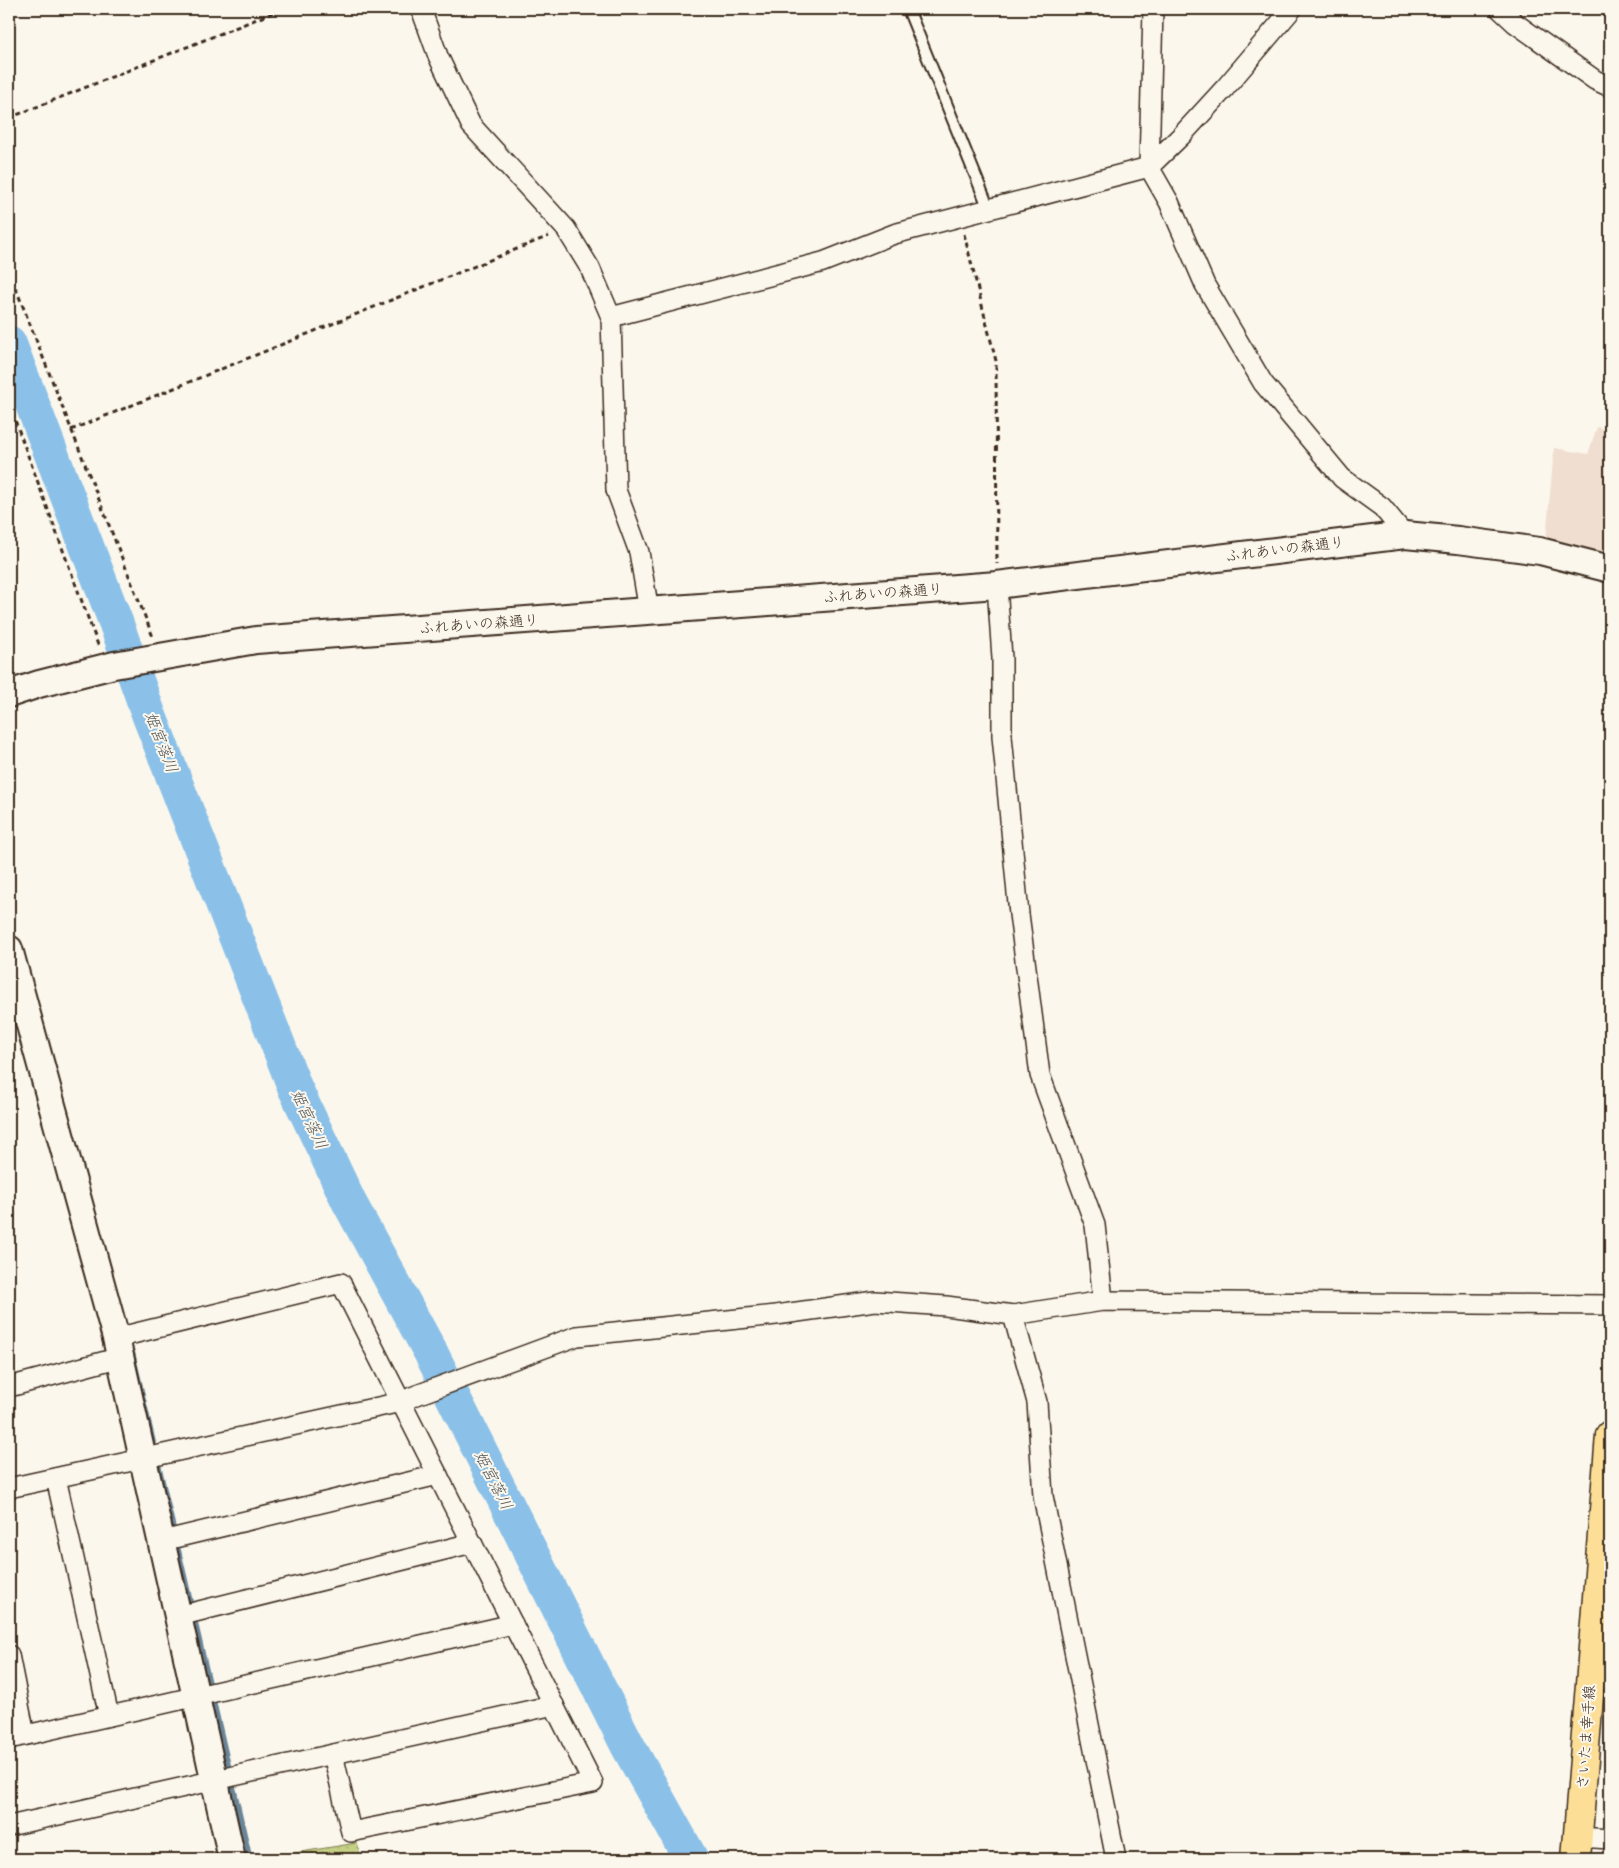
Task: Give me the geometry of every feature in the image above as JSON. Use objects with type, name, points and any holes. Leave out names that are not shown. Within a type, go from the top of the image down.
[{"type":"main road","name":"さいたま幸手線","points":[[1577,1848],[1602,1631],[1610,1442]]},
{"type":"street","points":[[421,9],[438,56],[471,125],[566,229],[590,268],[611,318],[616,490],[639,552],[649,611]]},
{"type":"street","points":[[1153,9],[1149,166],[1169,202],[1205,285],[1263,383],[1342,478],[1382,507],[1405,535]]},
{"type":"street","points":[[611,318],[823,262],[894,234],[1149,166],[1181,136],[1225,88],[1292,9]]},
{"type":"street","points":[[1500,9],[1515,23],[1595,80],[1610,87]]},
{"type":"street","name":"ふれあいの森通り","points":[[110,666],[256,640],[997,584],[1405,535],[1540,551],[1610,568]]},
{"type":"street","points":[[997,584],[1002,658],[1002,736],[1020,914],[1040,1074],[1095,1225],[1103,1301]]},
{"type":"street","points":[[9,694],[39,684],[110,666]]},
{"type":"street","points":[[9,950],[118,1348],[197,1696],[230,1859]]},
{"type":"street","points":[[9,1387],[118,1348],[341,1283],[408,1399],[438,1476],[594,1783],[351,1832],[333,1754]]},
{"type":"street","points":[[9,1488],[408,1399],[577,1336],[776,1315],[875,1301],[946,1306],[1013,1315],[1103,1301],[1610,1305]]},
{"type":"street","points":[[1013,1315],[1037,1402],[1043,1496],[1116,1859]]},
{"type":"street","points":[[162,1540],[438,1476]]},
{"type":"street","points":[[56,1478],[109,1716]]},
{"type":"street","points":[[179,1616],[472,1543]]},
{"type":"street","points":[[9,1655],[17,1737],[513,1624]]},
{"type":"street","points":[[9,1826],[554,1704]]},
{"type":"street","points":[[1577,1848],[1610,1839]]},
{"type":"lane","points":[[908,9],[989,208]]},
{"type":"path","points":[[9,118],[282,9]]},
{"type":"path","points":[[960,216],[996,361],[997,584]]},
{"type":"path","points":[[71,430],[566,229]]},
{"type":"path","points":[[9,271],[156,657]]},
{"type":"path","points":[[9,404],[110,666]]},
{"type":"shaded area","points":[[1597,427],[1610,431],[1610,555],[1546,540],[1554,448],[1588,454]]},
{"type":"green space","points":[[357,1843],[361,1859],[257,1859]]},
{"type":"waterway","name":"姫宮落川","points":[[9,343],[116,623],[149,715],[295,1088],[349,1202],[431,1353],[628,1746],[691,1859]]},
{"type":"waterway","points":[[132,1351],[250,1859]]}]
